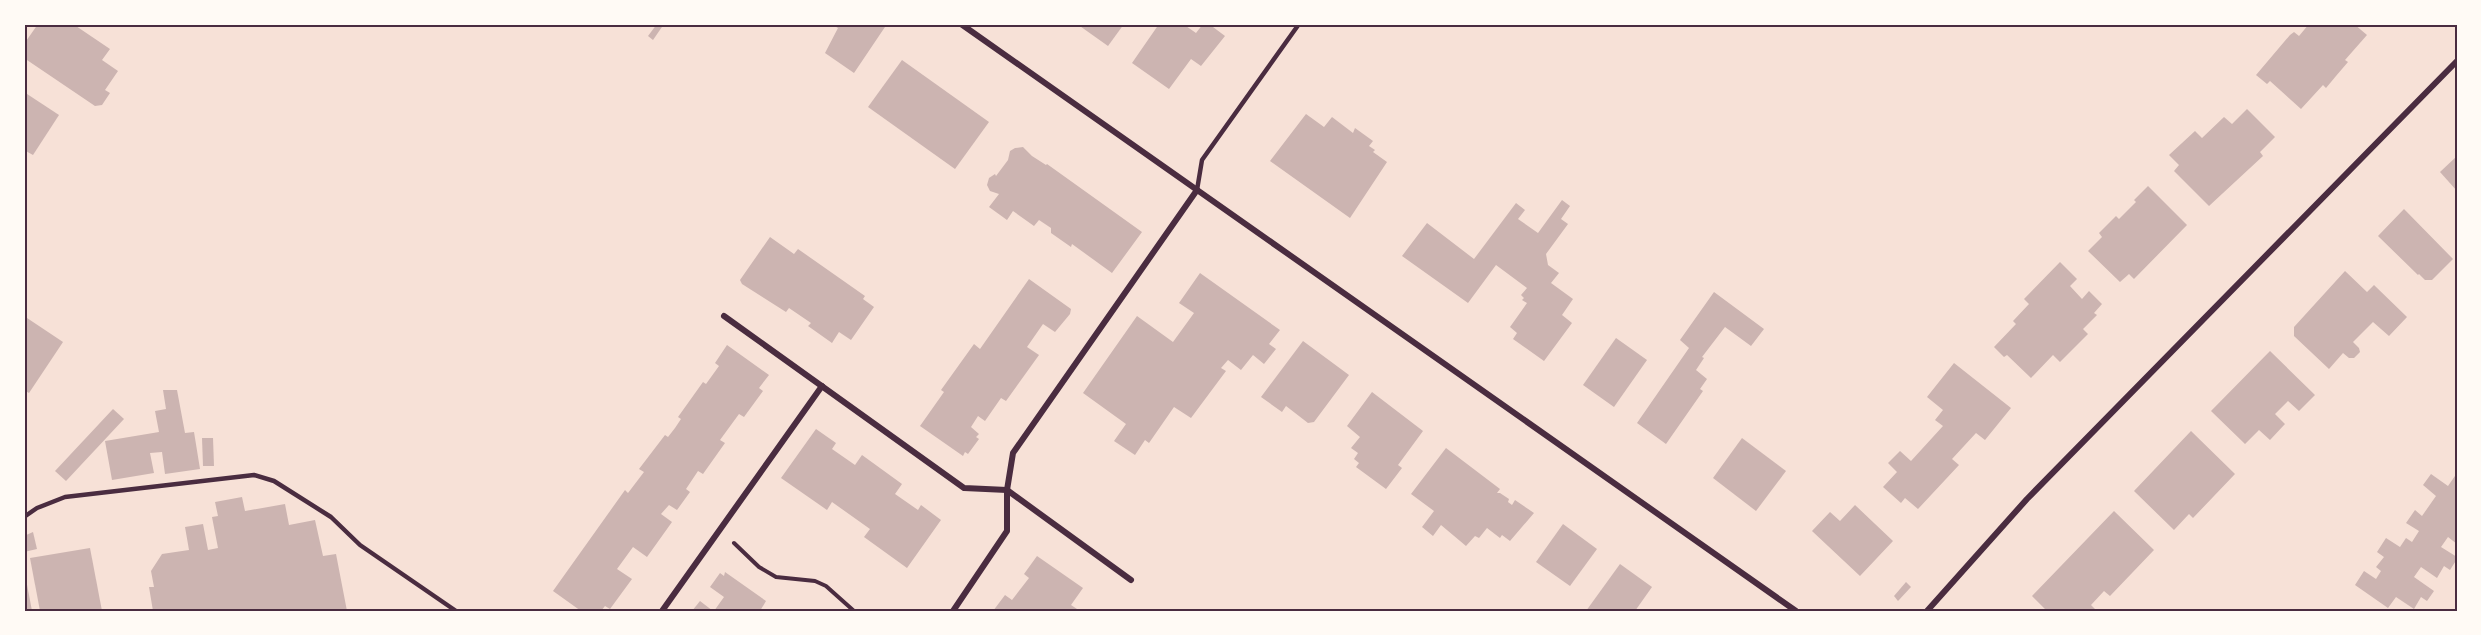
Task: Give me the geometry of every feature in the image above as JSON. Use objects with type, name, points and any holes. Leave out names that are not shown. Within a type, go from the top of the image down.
[{"type":"street","points":[[961,24],[1796,611]]},
{"type":"street","points":[[1927,611],[2027,499],[2457,61]]},
{"type":"street","points":[[953,611],[1007,531],[1007,490],[1013,453],[1197,190]]},
{"type":"street","points":[[723,316],[964,488],[1007,490],[1131,580]]},
{"type":"street","points":[[662,611],[718,529],[822,386]]},
{"type":"lane","points":[[1197,190],[1202,160],[1299,24]]},
{"type":"lane","points":[[24,517],[37,508],[65,497],[254,475],[274,481],[331,517],[360,546],[456,611]]},
{"type":"path","points":[[718,529],[759,567],[776,577],[815,581],[826,586],[854,611]]},
{"type":"building","points":[[38,24],[73,24],[110,49],[102,60],[118,71],[105,90],[110,93],[102,105],[95,106],[24,58],[24,44]]},
{"type":"building","points":[[657,24],[664,24],[653,40],[648,36]]},
{"type":"building","points":[[831,24],[887,24],[854,73],[825,53],[838,28]]},
{"type":"building","points":[[1077,24],[1124,24],[1108,46]]},
{"type":"building","points":[[1159,24],[1183,24],[1196,33],[1203,24],[1209,24],[1225,36],[1201,66],[1191,59],[1169,89],[1132,63]]},
{"type":"building","points":[[2309,24],[2354,24],[2367,35],[2345,60],[2348,62],[2326,88],[2323,85],[2301,109],[2270,81],[2267,84],[2256,75],[2290,35],[2294,32],[2299,36]]},
{"type":"building","points":[[902,60],[989,122],[955,169],[868,107]]},
{"type":"building","points":[[24,92],[59,115],[33,155],[24,150]]},
{"type":"building","points":[[2247,109],[2275,137],[2260,152],[2263,156],[2209,206],[2174,171],[2179,165],[2169,155],[2195,131],[2202,138],[2224,117],[2232,124]]},
{"type":"building","points":[[1306,114],[1324,127],[1332,117],[1353,133],[1355,128],[1373,141],[1369,146],[1375,150],[1373,152],[1387,162],[1350,218],[1270,161]]},
{"type":"building","points":[[1023,147],[1032,156],[1047,164],[1142,232],[1112,273],[1072,244],[1071,247],[1051,233],[1051,228],[1039,220],[1034,226],[1013,211],[1007,220],[989,207],[999,194],[990,191],[987,185],[989,178],[995,174],[996,176],[1008,160],[1010,151]]},
{"type":"building","points":[[2457,156],[2457,191],[2440,172]]},
{"type":"building","points":[[2148,186],[2187,225],[2134,279],[2129,274],[2120,282],[2088,251],[2102,237],[2099,233],[2116,216],[2119,219]]},
{"type":"building","points":[[1562,200],[1570,206],[1561,219],[1568,224],[1546,254],[1548,265],[1559,273],[1551,283],[1573,299],[1562,315],[1572,323],[1544,361],[1513,339],[1517,333],[1510,327],[1527,303],[1522,300],[1524,298],[1521,295],[1527,288],[1496,265],[1468,303],[1402,256],[1427,223],[1474,259],[1516,203],[1525,210],[1518,219],[1538,233]]},
{"type":"building","points":[[2404,209],[2453,259],[2432,280],[2425,280],[2418,275],[2378,236]]},
{"type":"building","points":[[770,237],[794,254],[798,249],[865,296],[863,299],[874,307],[851,340],[839,332],[832,343],[808,326],[811,323],[789,308],[786,312],[742,284],[740,280]]},
{"type":"building","points":[[2060,262],[2077,279],[2070,286],[2082,299],[2089,291],[2102,304],[2094,313],[2097,315],[2083,329],[2088,334],[2060,362],[2053,355],[2031,378],[2007,355],[2004,357],[1994,347],[2016,324],[2013,321],[2029,304],[2024,299]]},
{"type":"building","points":[[2345,271],[2367,292],[2374,285],[2407,317],[2389,336],[2373,322],[2353,342],[2360,352],[2354,358],[2349,358],[2343,353],[2329,369],[2294,336],[2294,327]]},
{"type":"building","points":[[1200,273],[1280,330],[1269,344],[1276,349],[1264,364],[1253,355],[1241,370],[1228,360],[1221,368],[1226,371],[1191,418],[1174,407],[1149,443],[1145,440],[1135,455],[1114,441],[1126,424],[1083,393],[1137,316],[1173,342],[1194,313],[1179,303]]},
{"type":"building","points":[[1029,279],[1071,309],[1070,314],[1055,332],[1043,324],[1027,347],[1039,355],[1006,401],[1001,398],[985,421],[978,416],[971,427],[979,434],[976,437],[979,439],[968,454],[965,452],[963,456],[920,426],[944,392],[941,390],[974,344],[980,349]]},
{"type":"building","points":[[1714,292],[1764,329],[1751,346],[1725,327],[1702,357],[1704,358],[1696,370],[1707,379],[1700,389],[1703,391],[1666,444],[1637,423],[1689,348],[1680,340]]},
{"type":"building","points":[[24,316],[63,342],[29,393],[24,390]]},
{"type":"building","points":[[1616,338],[1647,360],[1614,407],[1583,385]]},
{"type":"building","points":[[1303,341],[1349,375],[1314,422],[1308,423],[1286,406],[1282,412],[1261,397]]},
{"type":"building","points":[[727,345],[769,375],[759,388],[763,391],[744,417],[739,414],[720,440],[725,443],[703,474],[698,471],[686,489],[690,492],[677,510],[669,505],[661,514],[672,522],[647,557],[633,547],[617,569],[632,579],[610,609],[605,606],[601,611],[581,611],[553,591],[625,490],[628,493],[644,472],[639,469],[665,435],[668,437],[675,428],[681,419],[678,417],[703,382],[706,384],[719,366],[715,363]]},
{"type":"building","points":[[2270,351],[2315,395],[2299,411],[2288,401],[2275,414],[2285,424],[2270,440],[2259,430],[2245,444],[2211,411]]},
{"type":"building","points":[[1954,363],[2011,408],[1985,440],[1976,433],[1952,459],[1959,465],[1918,509],[1905,498],[1901,503],[1883,487],[1897,472],[1888,463],[1900,451],[1911,461],[1943,426],[1935,420],[1943,410],[1927,397]]},
{"type":"building","points":[[163,390],[177,390],[185,433],[194,432],[200,469],[165,474],[162,452],[150,453],[154,473],[112,480],[105,441],[159,432],[155,411],[166,409]]},
{"type":"building","points":[[1372,392],[1423,431],[1398,465],[1402,468],[1386,489],[1356,467],[1359,463],[1354,459],[1358,453],[1351,448],[1360,437],[1347,426]]},
{"type":"building","points":[[113,409],[124,419],[66,481],[55,471]]},
{"type":"building","points":[[816,429],[836,443],[832,449],[855,465],[862,455],[902,484],[895,494],[918,510],[921,505],[941,520],[907,568],[864,537],[870,529],[832,502],[827,510],[781,478]]},
{"type":"building","points":[[2191,431],[2235,474],[2193,518],[2189,514],[2174,530],[2134,491]]},
{"type":"building","points":[[202,438],[213,438],[214,466],[203,466]]},
{"type":"building","points":[[1742,438],[1786,471],[1756,511],[1713,478]]},
{"type":"building","points":[[1446,448],[1500,489],[1497,493],[1509,499],[1508,502],[1512,505],[1515,500],[1534,513],[1510,541],[1502,535],[1500,538],[1487,528],[1479,538],[1475,536],[1466,546],[1441,525],[1433,536],[1422,527],[1434,511],[1411,494]]},
{"type":"building","points":[[2457,473],[2457,544],[2448,537],[2441,547],[2457,559],[2450,570],[2444,566],[2437,578],[2421,567],[2414,577],[2434,591],[2427,601],[2421,597],[2414,609],[2396,597],[2388,608],[2355,585],[2364,571],[2376,579],[2381,571],[2376,567],[2384,557],[2377,552],[2386,538],[2400,547],[2406,538],[2412,542],[2419,531],[2406,523],[2415,510],[2422,516],[2436,496],[2423,485],[2431,474],[2448,486]]},
{"type":"building","points":[[242,497],[245,511],[285,504],[289,525],[315,520],[323,556],[336,554],[347,611],[153,611],[149,587],[154,587],[151,571],[162,554],[189,550],[185,527],[203,524],[208,550],[218,548],[212,517],[218,516],[215,502]]},
{"type":"building","points":[[1855,505],[1893,541],[1860,576],[1812,531],[1830,512],[1840,521]]},
{"type":"building","points":[[2114,511],[2154,550],[2110,596],[2104,591],[2091,605],[2097,611],[2047,611],[2032,596]]},
{"type":"building","points":[[1563,524],[1597,549],[1570,586],[1536,562]]},
{"type":"building","points":[[33,532],[37,549],[24,552],[24,536]]},
{"type":"building","points":[[90,548],[102,611],[40,611],[30,558]]},
{"type":"building","points":[[1037,556],[1083,588],[1071,605],[1077,609],[1075,611],[993,611],[1005,595],[1012,600],[1029,578],[1024,574]]},
{"type":"building","points":[[1620,564],[1652,587],[1635,611],[1586,611]]},
{"type":"building","points":[[725,572],[766,601],[760,611],[714,611],[724,597],[710,587],[720,573],[724,576]]},
{"type":"building","points":[[25,574],[32,611],[24,611]]},
{"type":"building","points":[[1906,582],[1911,587],[1898,601],[1894,596]]},
{"type":"building","points":[[700,601],[713,611],[692,611]]}]
